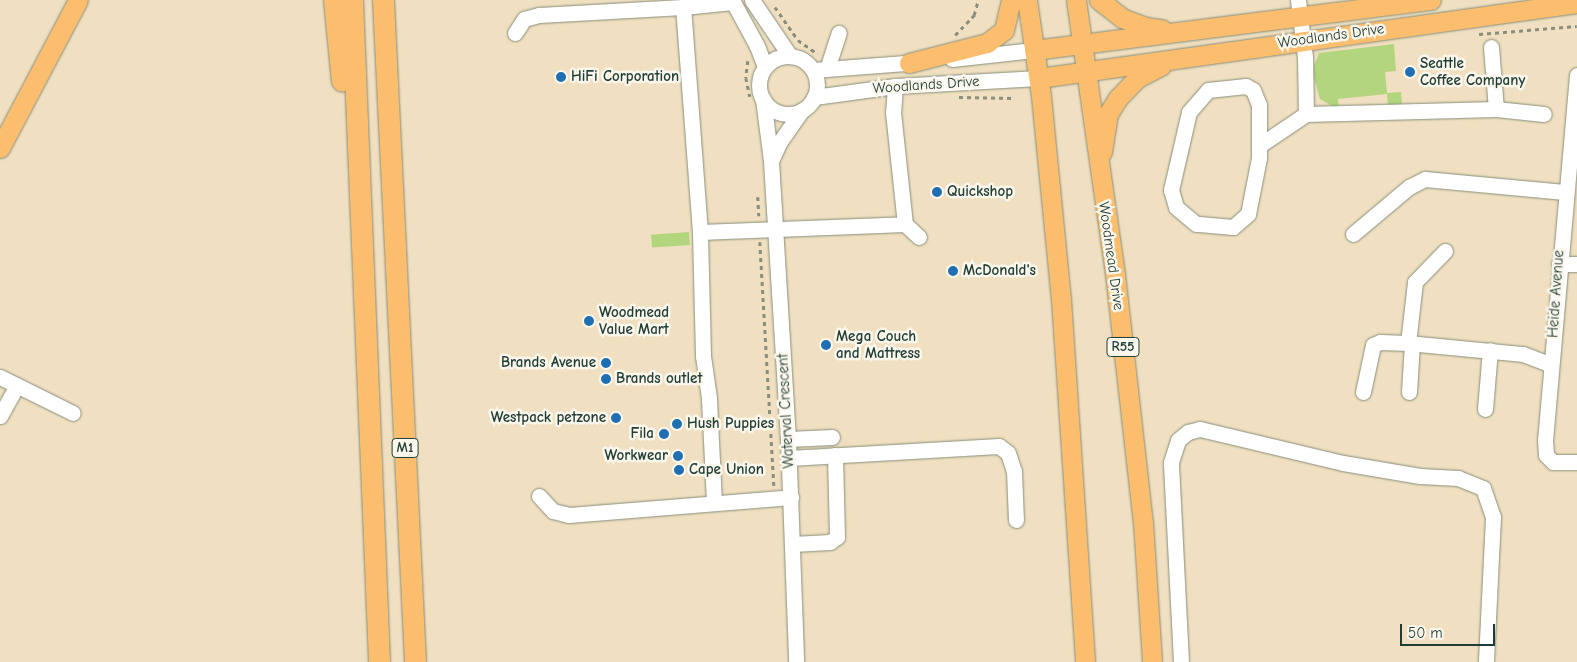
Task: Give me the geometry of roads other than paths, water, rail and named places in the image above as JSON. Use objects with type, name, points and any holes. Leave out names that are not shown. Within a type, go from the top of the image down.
[{"type":"highway","points":[[334,0],[362,235]]},
{"type":"highway","name":"M1","points":[[352,0],[379,662]]},
{"type":"highway","name":"M1","points":[[383,0],[415,662]]},
{"type":"main road","points":[[0,148],[78,0]]},
{"type":"main road","points":[[909,63],[956,53],[994,39],[1004,30],[1011,0]]},
{"type":"main road","points":[[1027,0],[1039,78],[1061,299],[1085,662]]},
{"type":"main road","name":"Woodmead Drive","points":[[1076,0],[1080,44],[1098,174],[1115,274],[1143,522],[1152,662]]},
{"type":"main road","points":[[1099,0],[1109,11],[1145,27],[1186,31]]},
{"type":"main road","name":"Woodlands Drive","points":[[1034,50],[1186,31],[1299,8],[1425,0]]},
{"type":"main road","name":"Woodlands Drive","points":[[1039,78],[1568,2]]},
{"type":"main road","points":[[1098,174],[1108,114],[1123,90],[1137,78],[1181,58]]},
{"type":"street","points":[[752,0],[790,56]]},
{"type":"street","points":[[1425,0],[1425,24]]},
{"type":"street","points":[[515,33],[524,19],[538,14],[683,7],[732,1],[757,46],[765,67],[781,56],[790,56],[807,63],[824,65]]},
{"type":"street","points":[[683,7],[700,232],[703,356],[709,398],[714,502]]},
{"type":"street","points":[[1299,8],[1303,39],[1306,114]]},
{"type":"street","points":[[814,97],[816,79],[839,33]]},
{"type":"street","points":[[1491,47],[1496,109]]},
{"type":"street","name":"Woodlands Drive","points":[[824,65],[909,63],[1034,50]]},
{"type":"street","name":"Waterval Crescent","points":[[765,67],[757,101],[771,161],[767,228],[788,439],[796,662]]},
{"type":"street","name":"Heide Avenue","points":[[1577,75],[1573,125],[1564,192],[1545,440],[1546,454],[1553,462],[1577,462]]},
{"type":"street","name":"Woodlands Drive","points":[[814,97],[895,86],[1039,78]]},
{"type":"street","points":[[895,86],[893,112],[905,224],[919,237]]},
{"type":"street","points":[[1214,88],[1251,88],[1259,105],[1260,145],[1257,177],[1248,214],[1239,224],[1233,227],[1196,224],[1181,214],[1171,190],[1189,112],[1203,94],[1214,88]]},
{"type":"street","name":"Waterval Crescent","points":[[771,161],[779,143],[802,110],[814,97]]},
{"type":"street","points":[[757,101],[783,113],[802,110]]},
{"type":"street","points":[[1260,145],[1306,114],[1399,110],[1496,109],[1544,114]]},
{"type":"street","points":[[1353,234],[1409,187],[1425,179],[1564,192]]},
{"type":"street","points":[[700,232],[905,224]]},
{"type":"street","points":[[1408,392],[1415,282],[1445,251]]},
{"type":"street","points":[[1559,264],[1577,264]]},
{"type":"street","points":[[1363,392],[1371,347],[1380,342],[1410,343],[1523,354],[1551,365]]},
{"type":"street","points":[[1485,409],[1490,350]]},
{"type":"street","points":[[0,377],[73,413]]},
{"type":"street","points":[[0,416],[17,385]]},
{"type":"street","points":[[1181,662],[1171,462],[1178,440],[1188,432],[1200,429],[1343,463],[1420,476],[1458,478],[1483,488],[1494,517],[1486,662]]},
{"type":"street","points":[[788,439],[832,437]]},
{"type":"street","points":[[789,458],[999,446],[1008,454],[1014,471],[1016,520]]},
{"type":"street","points":[[792,544],[830,542],[837,536],[835,455]]},
{"type":"street","points":[[539,496],[553,511],[569,515],[791,497]]},
{"type":"place","name":"Seattle Coffee Company","points":[[1410,72]]},
{"type":"place","name":"HiFi Corporation","points":[[561,77]]},
{"type":"place","name":"Quickshop","points":[[937,192]]},
{"type":"place","name":"McDonald's","points":[[953,271]]},
{"type":"place","name":"Woodmead Value Mart","points":[[589,321]]},
{"type":"place","name":"Mega Couch and Mattress","points":[[826,345]]},
{"type":"place","name":"Brands Avenue","points":[[606,363]]},
{"type":"place","name":"Brands outlet","points":[[606,379]]},
{"type":"place","name":"Westpack petzone","points":[[616,418]]},
{"type":"place","name":"Hush Puppies","points":[[677,424]]},
{"type":"place","name":"Fila","points":[[664,434]]},
{"type":"place","name":"Workwear","points":[[678,456]]},
{"type":"place","name":"Cape Union","points":[[679,470]]}]
